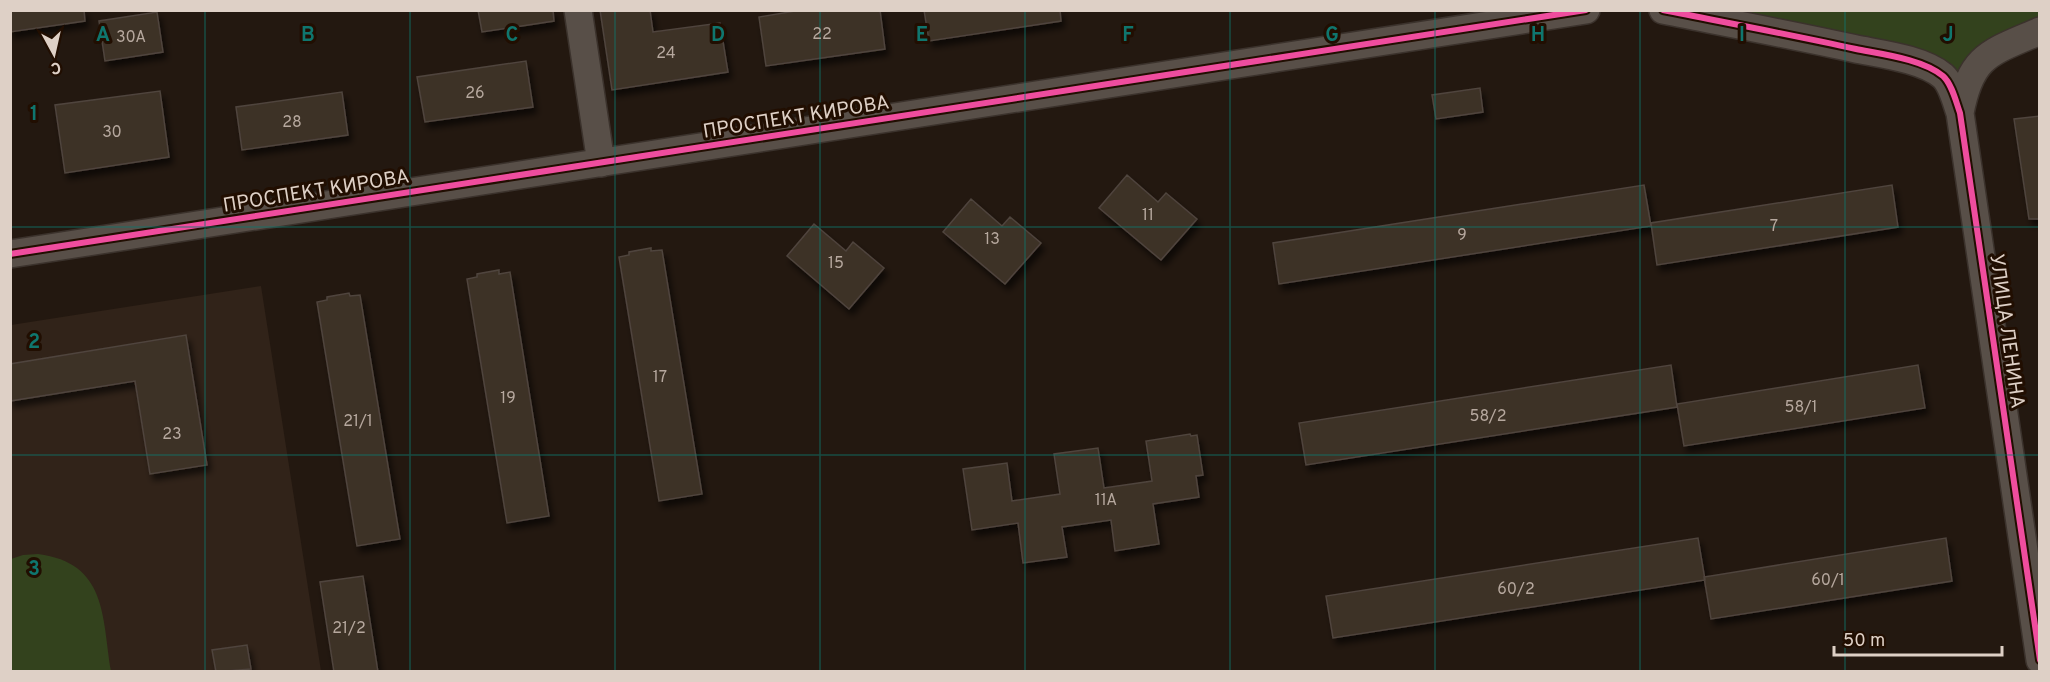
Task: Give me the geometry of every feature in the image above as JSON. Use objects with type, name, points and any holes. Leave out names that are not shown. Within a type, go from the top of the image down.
[{"type":"street","points":[[578,10],[601,164]]},
{"type":"street","name":"ПРОСПЕКТ КИРОВА","points":[[10,254],[1586,10]]},
{"type":"street","points":[[1663,10],[1788,34],[1920,64],[1944,77],[1960,113]]},
{"type":"street","points":[[1960,113],[1965,91],[1976,66],[2004,47],[2040,31]]},
{"type":"street","name":"УЛИЦА ЛЕНИНА","points":[[1960,113],[2040,660]]},
{"type":"shaded area","points":[[261,286],[321,671],[11,672],[11,325]]},
{"type":"green space","points":[[1663,11],[2039,11],[2039,30],[1972,73],[1944,77]]},
{"type":"green space","points":[[38,554],[61,559],[77,568],[89,580],[102,612],[111,671],[11,671],[11,559]]},
{"type":"building","points":[[10,10],[84,10],[85,21],[10,32]]},
{"type":"building","points":[[478,10],[553,10],[554,21],[482,32]]},
{"type":"building","points":[[600,10],[650,10],[653,32],[720,23],[728,72],[612,90]]},
{"type":"building","points":[[801,10],[880,10],[885,49],[766,66],[759,17]]},
{"type":"building","points":[[924,10],[1060,10],[1061,21],[929,41]]},
{"type":"building","points":[[157,12],[163,52],[105,61],[99,21]]},
{"type":"building","points":[[526,61],[533,107],[425,122],[417,77]]},
{"type":"building","points":[[1480,88],[1483,112],[1436,119],[1432,95]]},
{"type":"building","points":[[160,91],[169,157],[65,173],[55,105]]},
{"type":"building","points":[[342,92],[348,135],[242,150],[236,107]]},
{"type":"building","points":[[2040,116],[2040,219],[2029,219],[2014,119]]},
{"type":"building","points":[[1127,175],[1158,202],[1166,193],[1197,219],[1161,260],[1099,208]]},
{"type":"building","points":[[1644,185],[1651,226],[1279,284],[1273,243]]},
{"type":"building","points":[[1892,185],[1898,227],[1657,265],[1651,223]]},
{"type":"building","points":[[971,199],[1002,226],[1010,217],[1041,243],[1005,284],[943,232]]},
{"type":"building","points":[[814,224],[846,251],[853,242],[884,268],[849,309],[787,256]]},
{"type":"building","points":[[651,248],[651,251],[662,250],[702,494],[659,501],[619,257],[629,255],[629,252]]},
{"type":"building","points":[[499,270],[499,274],[510,272],[549,516],[507,523],[467,279],[477,277],[477,274]]},
{"type":"building","points":[[349,293],[350,296],[360,295],[400,539],[357,546],[317,302],[327,300],[327,297]]},
{"type":"building","points":[[186,335],[207,465],[150,474],[135,381],[10,401],[10,364]]},
{"type":"building","points":[[1671,365],[1677,407],[1306,465],[1299,423]]},
{"type":"building","points":[[1918,365],[1925,408],[1684,446],[1677,404]]},
{"type":"building","points":[[1190,434],[1191,436],[1197,435],[1203,475],[1196,476],[1199,497],[1153,504],[1159,544],[1115,551],[1111,520],[1062,527],[1067,557],[1023,563],[1018,523],[972,530],[963,469],[1007,463],[1012,501],[1060,494],[1054,454],[1098,448],[1104,488],[1152,481],[1146,441]]},
{"type":"building","points":[[1698,538],[1705,580],[1333,638],[1326,596]]},
{"type":"building","points":[[1946,538],[1952,581],[1711,619],[1704,577]]},
{"type":"building","points":[[363,576],[378,672],[334,672],[320,582]]},
{"type":"building","points":[[247,645],[251,669],[216,672],[212,650]]},
{"type":"cycle path","points":[[10,254],[1586,10]]},
{"type":"cycle path","points":[[1663,10],[1901,58],[1935,70],[1949,84],[1960,113],[2040,660]]}]
